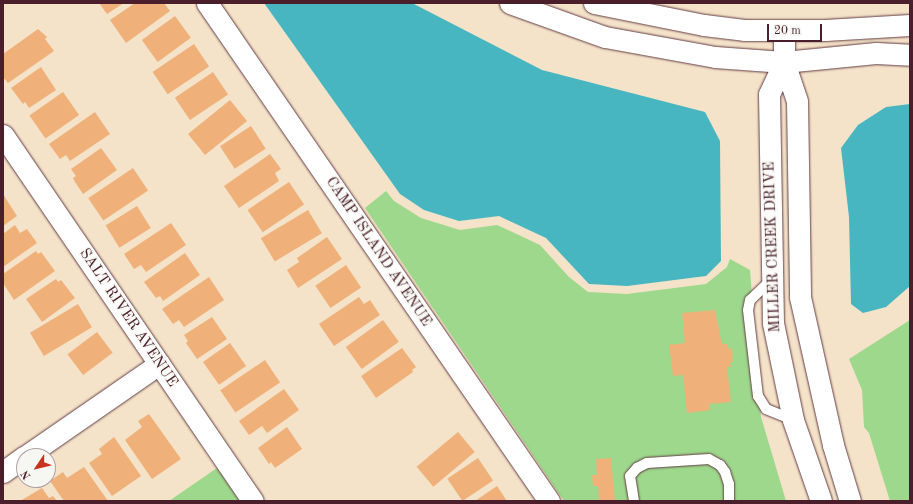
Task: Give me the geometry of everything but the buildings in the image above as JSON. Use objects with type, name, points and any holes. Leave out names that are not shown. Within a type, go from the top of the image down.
[{"type":"street","name":"CAMP ISLAND AVENUE","points":[[207,3],[549,501]]},
{"type":"street","points":[[510,3],[605,37],[715,57],[784,62],[876,53],[910,55]]},
{"type":"street","points":[[594,3],[704,25],[784,31],[910,25]]},
{"type":"street","points":[[784,31],[784,62]]},
{"type":"street","name":"MILLER CREEK DRIVE","points":[[784,62],[798,101],[800,297],[833,445],[850,501]]},
{"type":"street","name":"MILLER CREEK DRIVE","points":[[784,62],[768,94],[773,323],[793,420],[821,501]]},
{"type":"street","name":"SALT RIVER AVENUE","points":[[3,135],[253,501]]},
{"type":"street","points":[[38,448],[159,364]]},
{"type":"street","points":[[3,472],[16,463]]},
{"type":"lane","points":[[771,280],[750,300],[748,310],[758,396],[766,409],[793,420]]},
{"type":"lane","points":[[634,501],[630,476],[637,468],[647,463],[709,459],[720,465],[725,472],[729,484],[729,501]]},
{"type":"green space","points":[[386,191],[394,201],[421,218],[460,230],[497,225],[540,245],[569,277],[588,292],[627,294],[706,284],[727,267],[730,259],[750,270],[761,417],[786,501],[564,501],[365,208]]},
{"type":"green space","points":[[910,320],[910,501],[890,501],[869,433],[864,427],[862,390],[849,359]]},
{"type":"green space","points":[[217,468],[240,501],[169,501]]},
{"type":"water","points":[[264,3],[412,3],[542,70],[705,112],[720,141],[721,261],[706,276],[627,286],[589,284],[546,238],[499,216],[459,221],[424,210],[400,194]]},
{"type":"water","points":[[910,104],[910,286],[886,307],[863,313],[851,304],[849,217],[841,148],[858,125],[886,107]]}]
